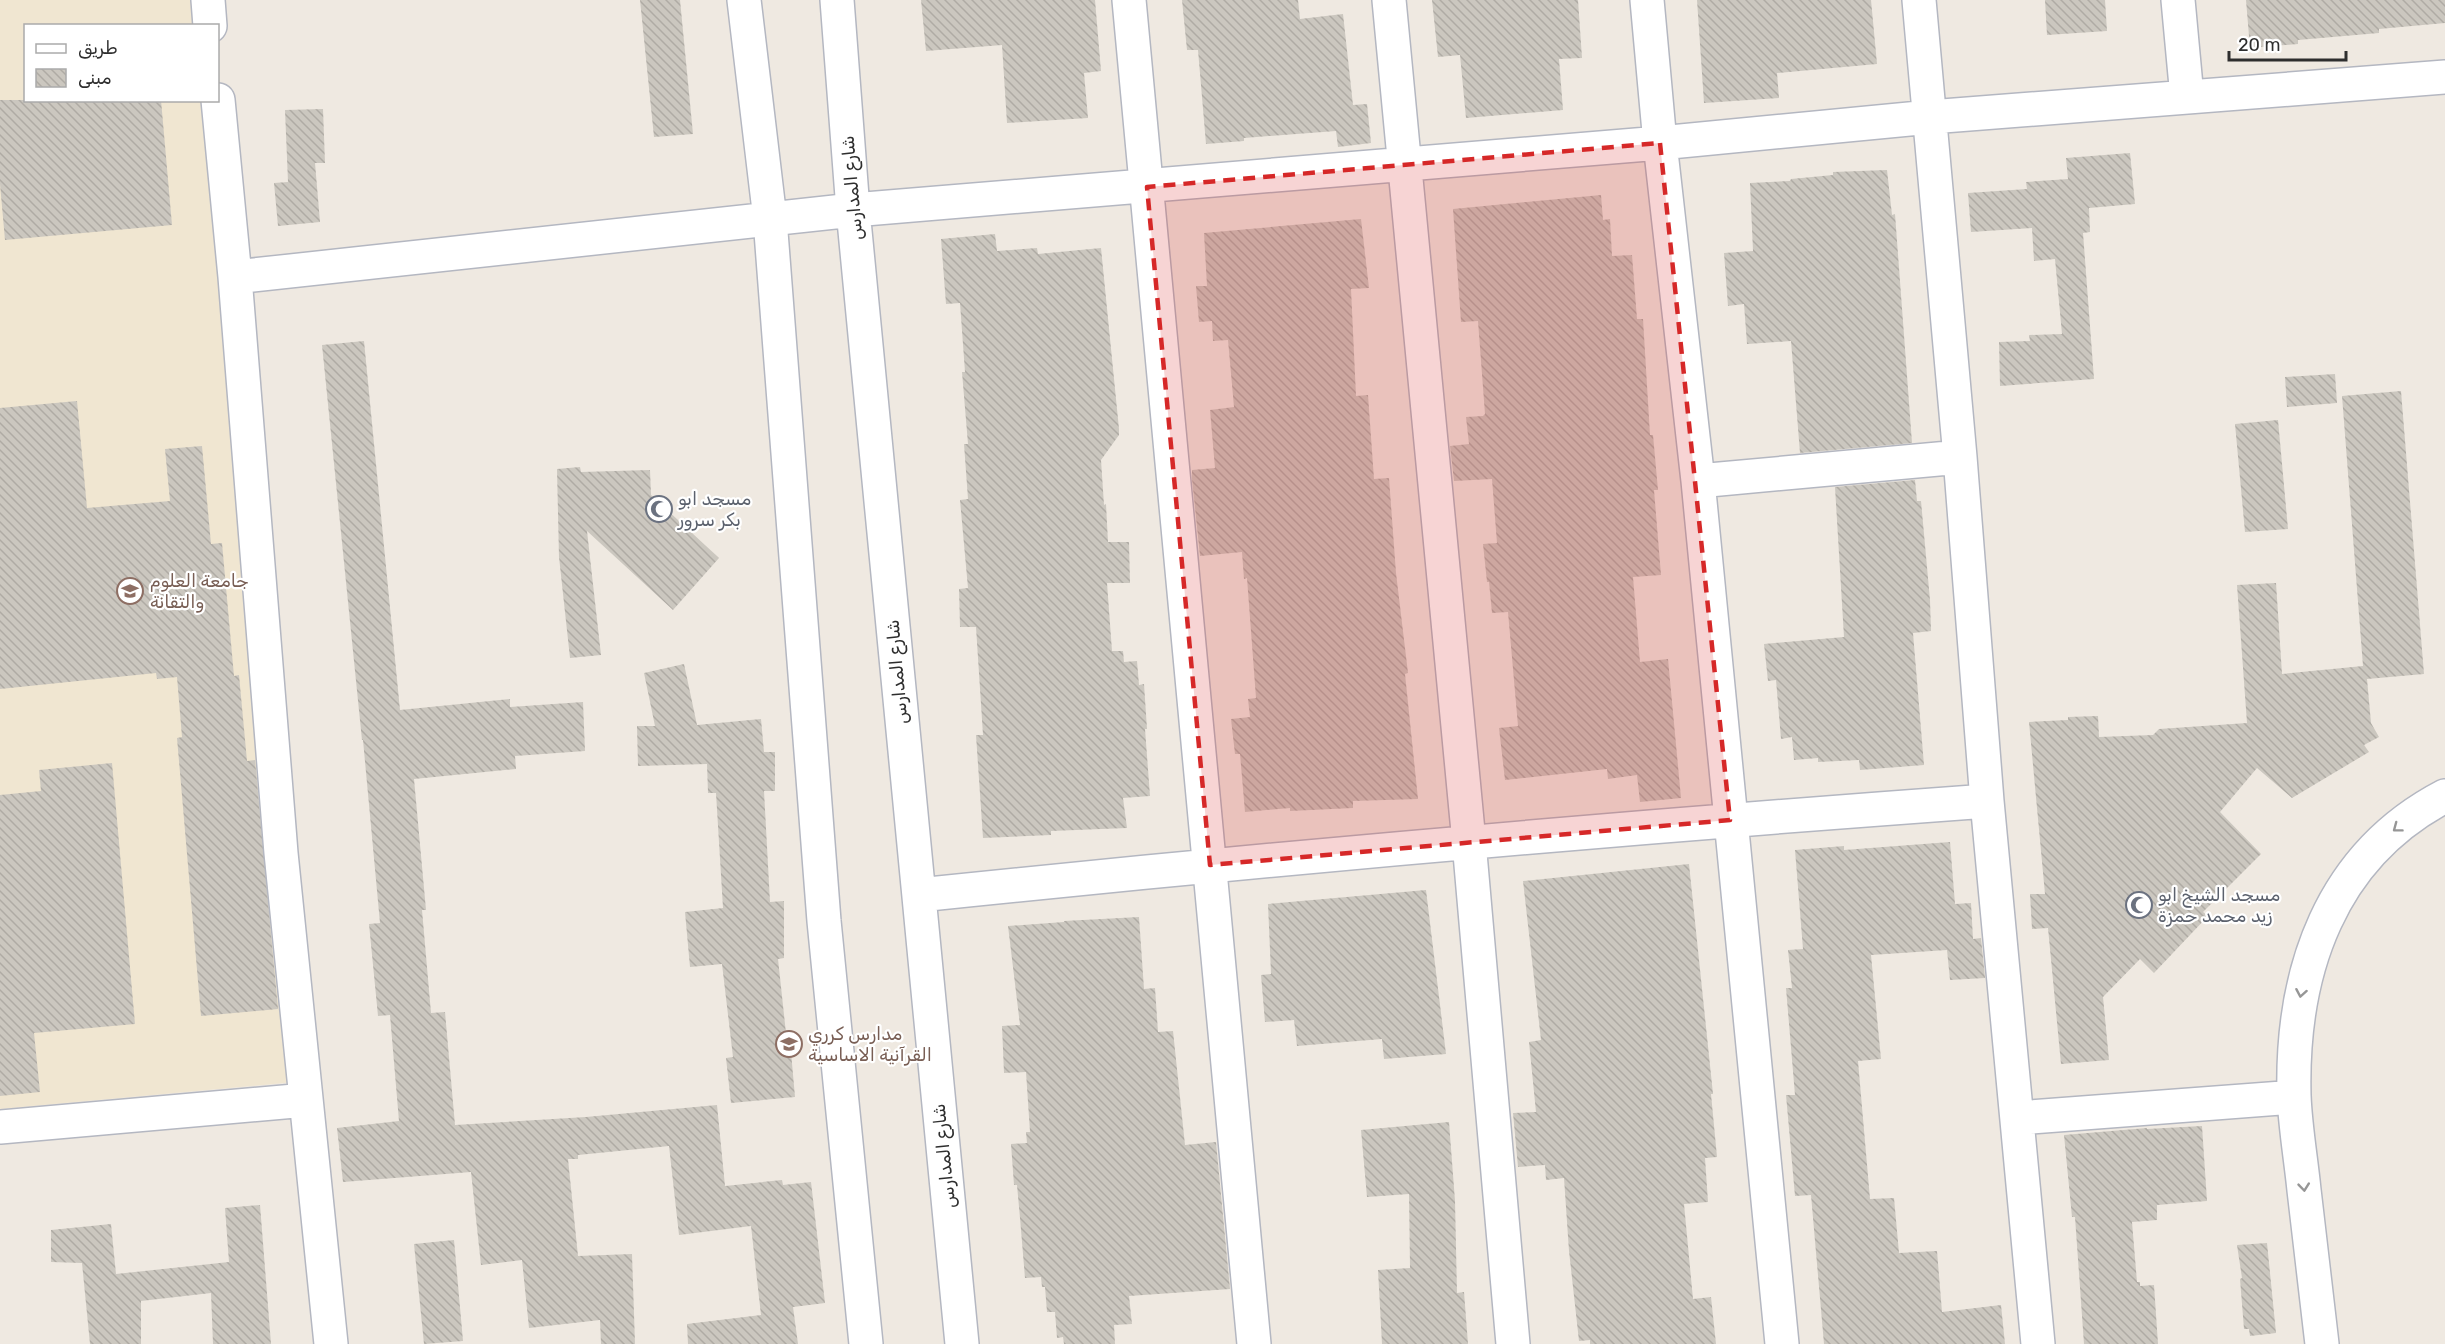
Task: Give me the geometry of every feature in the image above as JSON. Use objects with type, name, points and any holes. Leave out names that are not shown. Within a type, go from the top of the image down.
[{"type":"street","points":[[208,0],[210,24]]},
{"type":"street","points":[[744,0],[770,219],[824,921],[866,1344]]},
{"type":"street","name":"شارع المدارس","points":[[837,0],[853,210],[962,1344]]},
{"type":"street","points":[[1129,0],[1254,1344]]},
{"type":"street","points":[[1389,0],[1469,842],[1513,1344]]},
{"type":"street","points":[[1647,0],[1660,143],[1698,481],[1782,1344]]},
{"type":"street","points":[[1919,0],[1960,457],[1987,801],[2038,1344]]},
{"type":"street","points":[[2178,0],[2187,97]]},
{"type":"street","points":[[235,278],[853,210],[1660,143],[1930,117],[2445,77]]},
{"type":"street","points":[[218,102],[235,278],[281,853],[331,1344]]},
{"type":"street","points":[[1698,481],[1960,457]]},
{"type":"street","points":[[2322,1344],[2294,1097],[2296,1023],[2302,985],[2323,924],[2346,882],[2381,840],[2430,804],[2445,796]]},
{"type":"street","points":[[919,895],[1210,865],[1469,842],[1987,801]]},
{"type":"street","points":[[2017,1118],[2294,1097]]},
{"type":"street","points":[[0,1127],[306,1100]]},
{"type":"highlighted area","points":[[1660,143],[1730,820],[1210,865],[1147,187]]},
{"type":"shaded area","name":"جامعة العلوم والتقانة","points":[[0,0],[205,0],[207,24],[24,24],[24,102],[214,102],[305,1081],[0,1109]]},
{"type":"building","points":[[640,0],[680,0],[693,134],[654,137]]},
{"type":"building","points":[[921,0],[1095,0],[1101,71],[1084,73],[1088,118],[1007,123],[1002,45],[926,51]]},
{"type":"building","points":[[1182,0],[1298,0],[1300,19],[1343,14],[1353,105],[1367,104],[1371,143],[1338,147],[1336,131],[1244,138],[1244,141],[1206,144],[1198,50],[1187,50]]},
{"type":"building","points":[[1432,0],[1578,0],[1582,58],[1559,59],[1563,110],[1466,118],[1460,55],[1438,57]]},
{"type":"building","points":[[1697,0],[1871,0],[1877,64],[1777,73],[1779,98],[1704,103]]},
{"type":"building","points":[[2045,0],[2105,0],[2107,31],[2047,35]]},
{"type":"building","points":[[2246,0],[2445,0],[2445,23],[2379,29],[2379,33],[2298,40],[2298,44],[2250,48]]},
{"type":"building","points":[[0,100],[161,102],[172,225],[5,240],[0,184]]},
{"type":"building","points":[[323,109],[325,163],[315,163],[320,222],[278,226],[274,183],[288,182],[285,110]]},
{"type":"building","points":[[2130,153],[2135,204],[2089,208],[2090,232],[2083,233],[2094,379],[2000,386],[1999,342],[2030,341],[2029,335],[2062,334],[2055,259],[2034,261],[2032,228],[1971,232],[1968,193],[2027,189],[2026,182],[2068,179],[2066,158]]},
{"type":"building","points":[[1887,170],[1892,215],[1895,214],[1912,443],[1800,453],[1791,341],[1747,344],[1744,304],[1728,306],[1724,253],[1753,251],[1750,183],[1790,181],[1791,179],[1833,175],[1833,172]]},
{"type":"building","points":[[1601,195],[1603,220],[1610,219],[1612,256],[1632,255],[1637,319],[1643,319],[1650,435],[1653,435],[1658,490],[1654,490],[1661,575],[1633,577],[1640,662],[1668,659],[1681,798],[1640,802],[1637,775],[1608,779],[1607,769],[1505,780],[1499,728],[1518,726],[1508,612],[1492,613],[1483,544],[1497,543],[1492,479],[1454,481],[1450,446],[1469,444],[1466,417],[1485,414],[1478,321],[1461,322],[1453,209]]},
{"type":"building","points":[[1361,219],[1369,288],[1351,289],[1356,396],[1368,395],[1374,479],[1389,478],[1418,799],[1353,801],[1353,808],[1290,811],[1290,808],[1245,812],[1240,754],[1235,754],[1231,719],[1250,717],[1248,699],[1256,698],[1247,578],[1244,579],[1242,552],[1200,556],[1192,479],[1192,470],[1215,468],[1210,410],[1234,407],[1228,340],[1213,341],[1212,321],[1199,322],[1196,286],[1207,286],[1204,233]]},
{"type":"building","points":[[995,234],[997,251],[1037,248],[1038,254],[1101,248],[1119,429],[1119,435],[1101,460],[1104,505],[1106,504],[1108,542],[1129,542],[1130,583],[1107,583],[1112,651],[1123,651],[1124,662],[1137,661],[1139,685],[1144,684],[1147,729],[1145,729],[1150,796],[1123,798],[1127,828],[1051,831],[1051,835],[983,838],[976,735],[983,735],[976,627],[960,627],[959,589],[968,588],[960,500],[968,499],[964,444],[968,444],[962,372],[965,372],[960,303],[946,304],[941,239]]},
{"type":"building","points":[[364,341],[400,710],[510,699],[510,707],[583,702],[585,751],[515,756],[516,769],[414,779],[426,910],[422,910],[431,1013],[445,1012],[455,1125],[586,1117],[717,1105],[725,1186],[782,1180],[783,1185],[811,1182],[825,1303],[793,1307],[798,1344],[688,1344],[687,1324],[761,1315],[751,1226],[679,1235],[669,1146],[578,1155],[578,1159],[568,1159],[578,1256],[632,1254],[635,1344],[601,1344],[600,1320],[529,1328],[522,1260],[481,1265],[471,1172],[343,1182],[337,1128],[399,1121],[390,1015],[378,1016],[369,924],[380,923],[322,345]]},
{"type":"building","points":[[2335,374],[2337,403],[2287,407],[2285,377]]},
{"type":"building","points":[[2401,391],[2424,674],[2367,679],[2371,723],[2379,737],[2364,745],[2369,752],[2292,798],[2257,768],[2220,812],[2261,854],[2203,912],[2208,916],[2154,973],[2140,959],[2103,997],[2109,1060],[2061,1064],[2048,928],[2032,929],[2030,894],[2045,894],[2029,722],[2098,716],[2099,737],[2153,735],[2159,729],[2247,723],[2237,585],[2276,583],[2282,674],[2363,666],[2342,396]]},
{"type":"building","points":[[77,401],[87,508],[170,501],[165,449],[202,446],[211,544],[222,543],[234,676],[239,675],[247,761],[255,760],[278,1009],[201,1016],[177,738],[182,737],[177,677],[157,679],[156,673],[0,689],[0,408]]},
{"type":"building","points":[[2278,420],[2288,529],[2245,532],[2235,424]]},
{"type":"building","points":[[580,467],[581,472],[650,470],[651,495],[719,558],[673,610],[587,531],[601,655],[570,658],[559,557],[557,469]]},
{"type":"building","points":[[1915,480],[1917,501],[1921,501],[1931,631],[1913,633],[1924,765],[1860,770],[1859,760],[1818,762],[1818,758],[1794,760],[1792,737],[1781,739],[1776,680],[1768,681],[1764,644],[1844,637],[1835,487]]},
{"type":"building","points":[[684,664],[697,725],[761,719],[764,752],[775,752],[775,791],[764,791],[770,902],[784,901],[784,958],[778,959],[795,1097],[731,1103],[726,1058],[733,1057],[722,964],[690,967],[685,912],[723,908],[716,793],[708,793],[707,764],[638,766],[637,726],[655,726],[644,673]]},
{"type":"building","points":[[112,763],[135,1024],[34,1033],[40,1092],[0,1096],[0,795],[41,791],[39,770]]},
{"type":"building","points":[[1950,842],[1955,904],[1971,903],[1973,939],[1981,938],[1985,978],[1950,980],[1947,950],[1871,955],[1881,1059],[1858,1061],[1870,1199],[1894,1198],[1899,1253],[1937,1251],[1942,1312],[2001,1305],[2005,1344],[1824,1344],[1811,1195],[1795,1196],[1786,1095],[1795,1095],[1786,988],[1792,988],[1788,950],[1803,949],[1795,850],[1844,846],[1844,850]]},
{"type":"building","points":[[1689,864],[1713,1094],[1711,1094],[1717,1157],[1705,1158],[1708,1202],[1684,1204],[1693,1299],[1711,1297],[1716,1344],[1590,1344],[1590,1340],[1579,1341],[1564,1178],[1546,1180],[1545,1165],[1518,1167],[1513,1113],[1536,1112],[1529,1042],[1541,1040],[1523,881]]},
{"type":"building","points":[[1426,890],[1446,1054],[1384,1059],[1382,1039],[1297,1046],[1294,1020],[1265,1022],[1261,975],[1271,974],[1268,904]]},
{"type":"building","points":[[1139,917],[1144,989],[1155,988],[1158,1032],[1173,1031],[1185,1145],[1216,1142],[1230,1289],[1129,1296],[1132,1324],[1114,1325],[1115,1344],[1064,1344],[1063,1337],[1057,1338],[1055,1312],[1047,1312],[1045,1287],[1042,1287],[1041,1277],[1025,1278],[1011,1144],[1027,1143],[1026,1132],[1030,1132],[1026,1072],[1004,1073],[1002,1026],[1020,1025],[1008,926]]},
{"type":"building","points":[[1449,1122],[1455,1201],[1457,1293],[1464,1292],[1468,1344],[1382,1344],[1378,1270],[1410,1268],[1409,1194],[1367,1197],[1361,1130]]},
{"type":"building","points":[[2202,1126],[2207,1201],[2157,1205],[2157,1220],[2132,1222],[2137,1282],[2140,1282],[2140,1286],[2154,1285],[2158,1344],[2084,1344],[2075,1217],[2072,1217],[2064,1135]]},
{"type":"building","points":[[260,1205],[271,1344],[213,1344],[211,1293],[141,1301],[141,1344],[90,1344],[82,1263],[51,1262],[51,1230],[111,1224],[116,1274],[229,1262],[225,1208]]},
{"type":"building","points":[[454,1240],[463,1341],[424,1344],[414,1244]]},
{"type":"building","points":[[2267,1243],[2276,1333],[2250,1336],[2249,1329],[2244,1329],[2240,1279],[2242,1278],[2237,1245]]},
{"type":"place","name":"مسجد ابو بكر سرور","points":[[659,509]]},
{"type":"place","name":"جامعة العلوم والتقانة","points":[[130,591]]},
{"type":"place","name":"مسجد الشيخ ابو زيد محمد حمزة","points":[[2139,905]]},
{"type":"place","name":"مدارس كرري القرآنية الاساسية","points":[[789,1044]]}]
